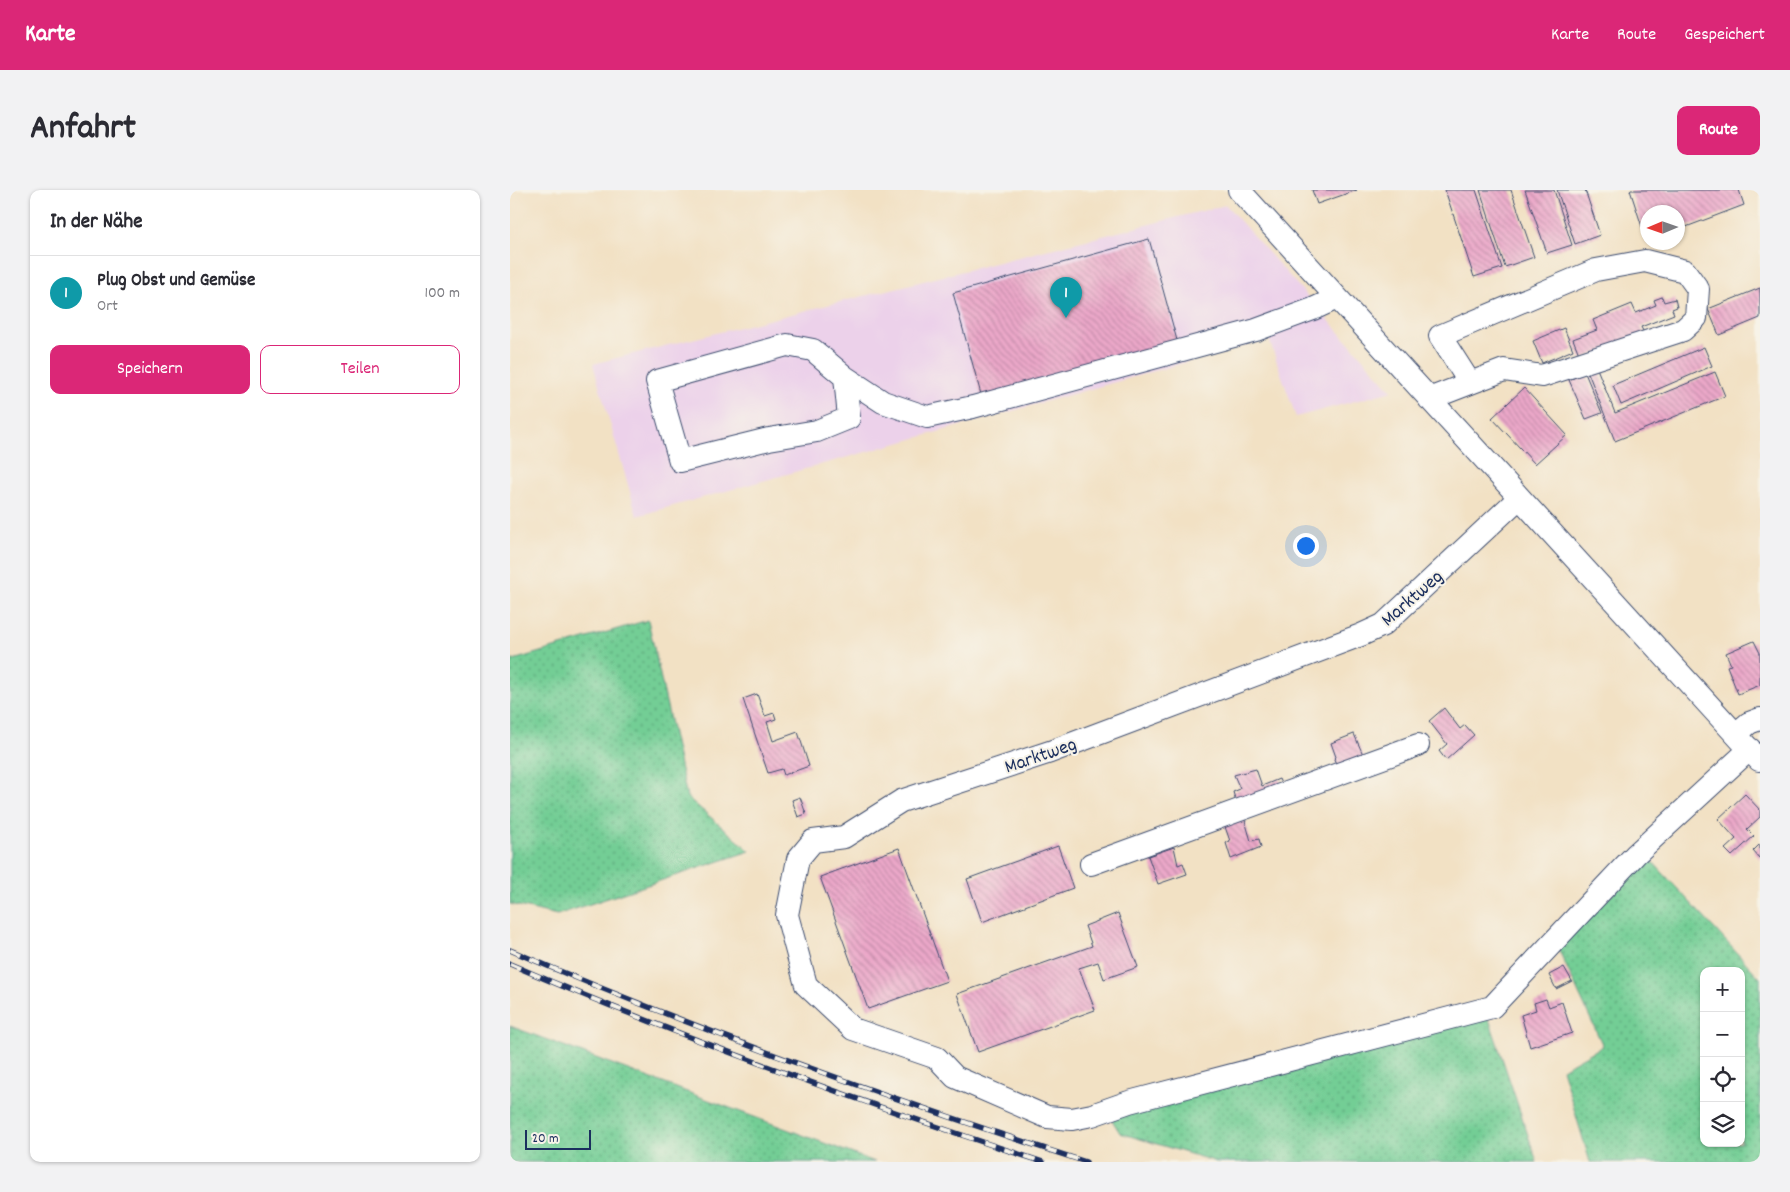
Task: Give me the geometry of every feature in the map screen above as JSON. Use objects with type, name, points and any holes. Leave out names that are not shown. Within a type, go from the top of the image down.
[{"type":"street","points":[[1239,190],[1748,748]]},
{"type":"street","points":[[1429,399],[1504,370],[1542,376],[1683,330],[1696,318],[1698,288],[1685,271],[1645,261],[1596,270],[1440,336],[1470,383]]},
{"type":"street","points":[[845,377],[849,418],[817,431],[680,461],[657,381],[787,346],[813,350],[845,377],[883,402],[927,417],[973,407],[1256,330],[1337,298]]},
{"type":"street","name":"Marktweg","points":[[1520,498],[1383,625],[1050,752],[901,801],[844,837],[813,841],[798,859],[787,915],[806,985],[853,1029],[938,1058],[955,1077],[1047,1117],[1072,1119],[1092,1115],[1128,1102],[1492,1007],[1636,854],[1748,748]]},
{"type":"street","points":[[1748,748],[1750,723],[1760,719]]},
{"type":"street","points":[[1091,864],[1418,745]]},
{"type":"shaded area","points":[[1226,205],[1392,391],[1296,417],[1269,339],[637,516],[593,364]]},
{"type":"green space","points":[[648,620],[687,797],[750,851],[557,915],[510,904],[510,661]]},
{"type":"green space","points":[[1650,859],[1760,978],[1760,1162],[1590,1162],[1562,1069],[1603,1046],[1557,946]]},
{"type":"green space","points":[[1485,1007],[1537,1162],[1217,1162],[1120,1133],[1112,1120],[1114,1105]]},
{"type":"green space","points":[[510,1026],[875,1162],[510,1162]]},
{"type":"building","points":[[1312,190],[1357,190],[1317,204]]},
{"type":"building","points":[[1445,190],[1476,190],[1502,268],[1474,277]]},
{"type":"building","points":[[1480,190],[1511,190],[1534,257],[1505,267]]},
{"type":"building","points":[[1525,190],[1554,190],[1572,245],[1547,253]]},
{"type":"building","points":[[1557,190],[1585,190],[1600,235],[1575,244]]},
{"type":"building","points":[[1630,190],[1739,190],[1744,205],[1685,227],[1685,205],[1640,205],[1640,221]]},
{"type":"building","points":[[1149,239],[1178,344],[982,398],[953,293]]},
{"type":"building","points":[[1760,288],[1760,318],[1719,335],[1708,309]]},
{"type":"building","points":[[1662,297],[1664,302],[1675,299],[1677,307],[1672,309],[1674,314],[1641,327],[1644,333],[1581,359],[1573,339],[1597,330],[1593,320],[1632,304],[1636,313],[1656,305],[1654,300]]},
{"type":"building","points":[[1564,328],[1573,350],[1542,363],[1533,341]]},
{"type":"building","points":[[1704,347],[1712,366],[1621,405],[1613,385]]},
{"type":"building","points":[[1596,366],[1615,413],[1715,372],[1725,396],[1615,441],[1587,370]]},
{"type":"building","points":[[1585,373],[1602,413],[1586,419],[1569,380]]},
{"type":"building","points":[[1524,388],[1567,435],[1535,464],[1492,418]]},
{"type":"building","points":[[1754,641],[1760,653],[1760,685],[1738,694],[1727,666],[1731,665],[1726,653]]},
{"type":"building","points":[[757,694],[765,716],[774,713],[776,719],[767,722],[773,741],[798,732],[809,766],[784,775],[782,769],[768,773],[743,699]]},
{"type":"building","points":[[1444,708],[1460,729],[1465,725],[1474,735],[1446,760],[1439,751],[1447,744],[1429,721]]},
{"type":"building","points":[[1354,734],[1365,759],[1338,769],[1331,743]]},
{"type":"building","points":[[1256,769],[1262,786],[1279,779],[1283,788],[1237,805],[1233,792],[1240,789],[1234,775]]},
{"type":"building","points":[[1745,794],[1760,810],[1760,817],[1747,829],[1754,836],[1732,856],[1725,849],[1736,839],[1718,819]]},
{"type":"building","points":[[800,797],[806,814],[798,817],[792,800]]},
{"type":"building","points":[[1244,817],[1251,841],[1259,839],[1261,847],[1231,859],[1226,843],[1230,841],[1224,824]]},
{"type":"building","points":[[1760,844],[1760,859],[1753,851]]},
{"type":"building","points":[[1058,846],[1073,888],[982,922],[967,879]]},
{"type":"building","points":[[1174,847],[1178,865],[1183,863],[1187,874],[1158,884],[1148,856]]},
{"type":"building","points":[[899,848],[947,981],[868,1009],[820,877]]},
{"type":"building","points":[[1118,913],[1138,967],[1104,979],[1098,962],[1079,968],[1095,1010],[978,1052],[957,994],[1092,946],[1085,926]]},
{"type":"building","points":[[1564,967],[1572,981],[1556,989],[1549,975]]},
{"type":"building","points":[[1546,999],[1549,1007],[1562,1002],[1572,1033],[1530,1047],[1521,1015],[1536,1010],[1534,1003]]},
{"type":"railway","points":[[510,950],[581,980],[795,1063],[940,1114],[1086,1162]]},
{"type":"railway","points":[[510,964],[575,992],[774,1069],[908,1117],[1043,1162]]},
{"type":"place","name":"Plug Obst und Gemüse","points":[[1066,318]]}]
